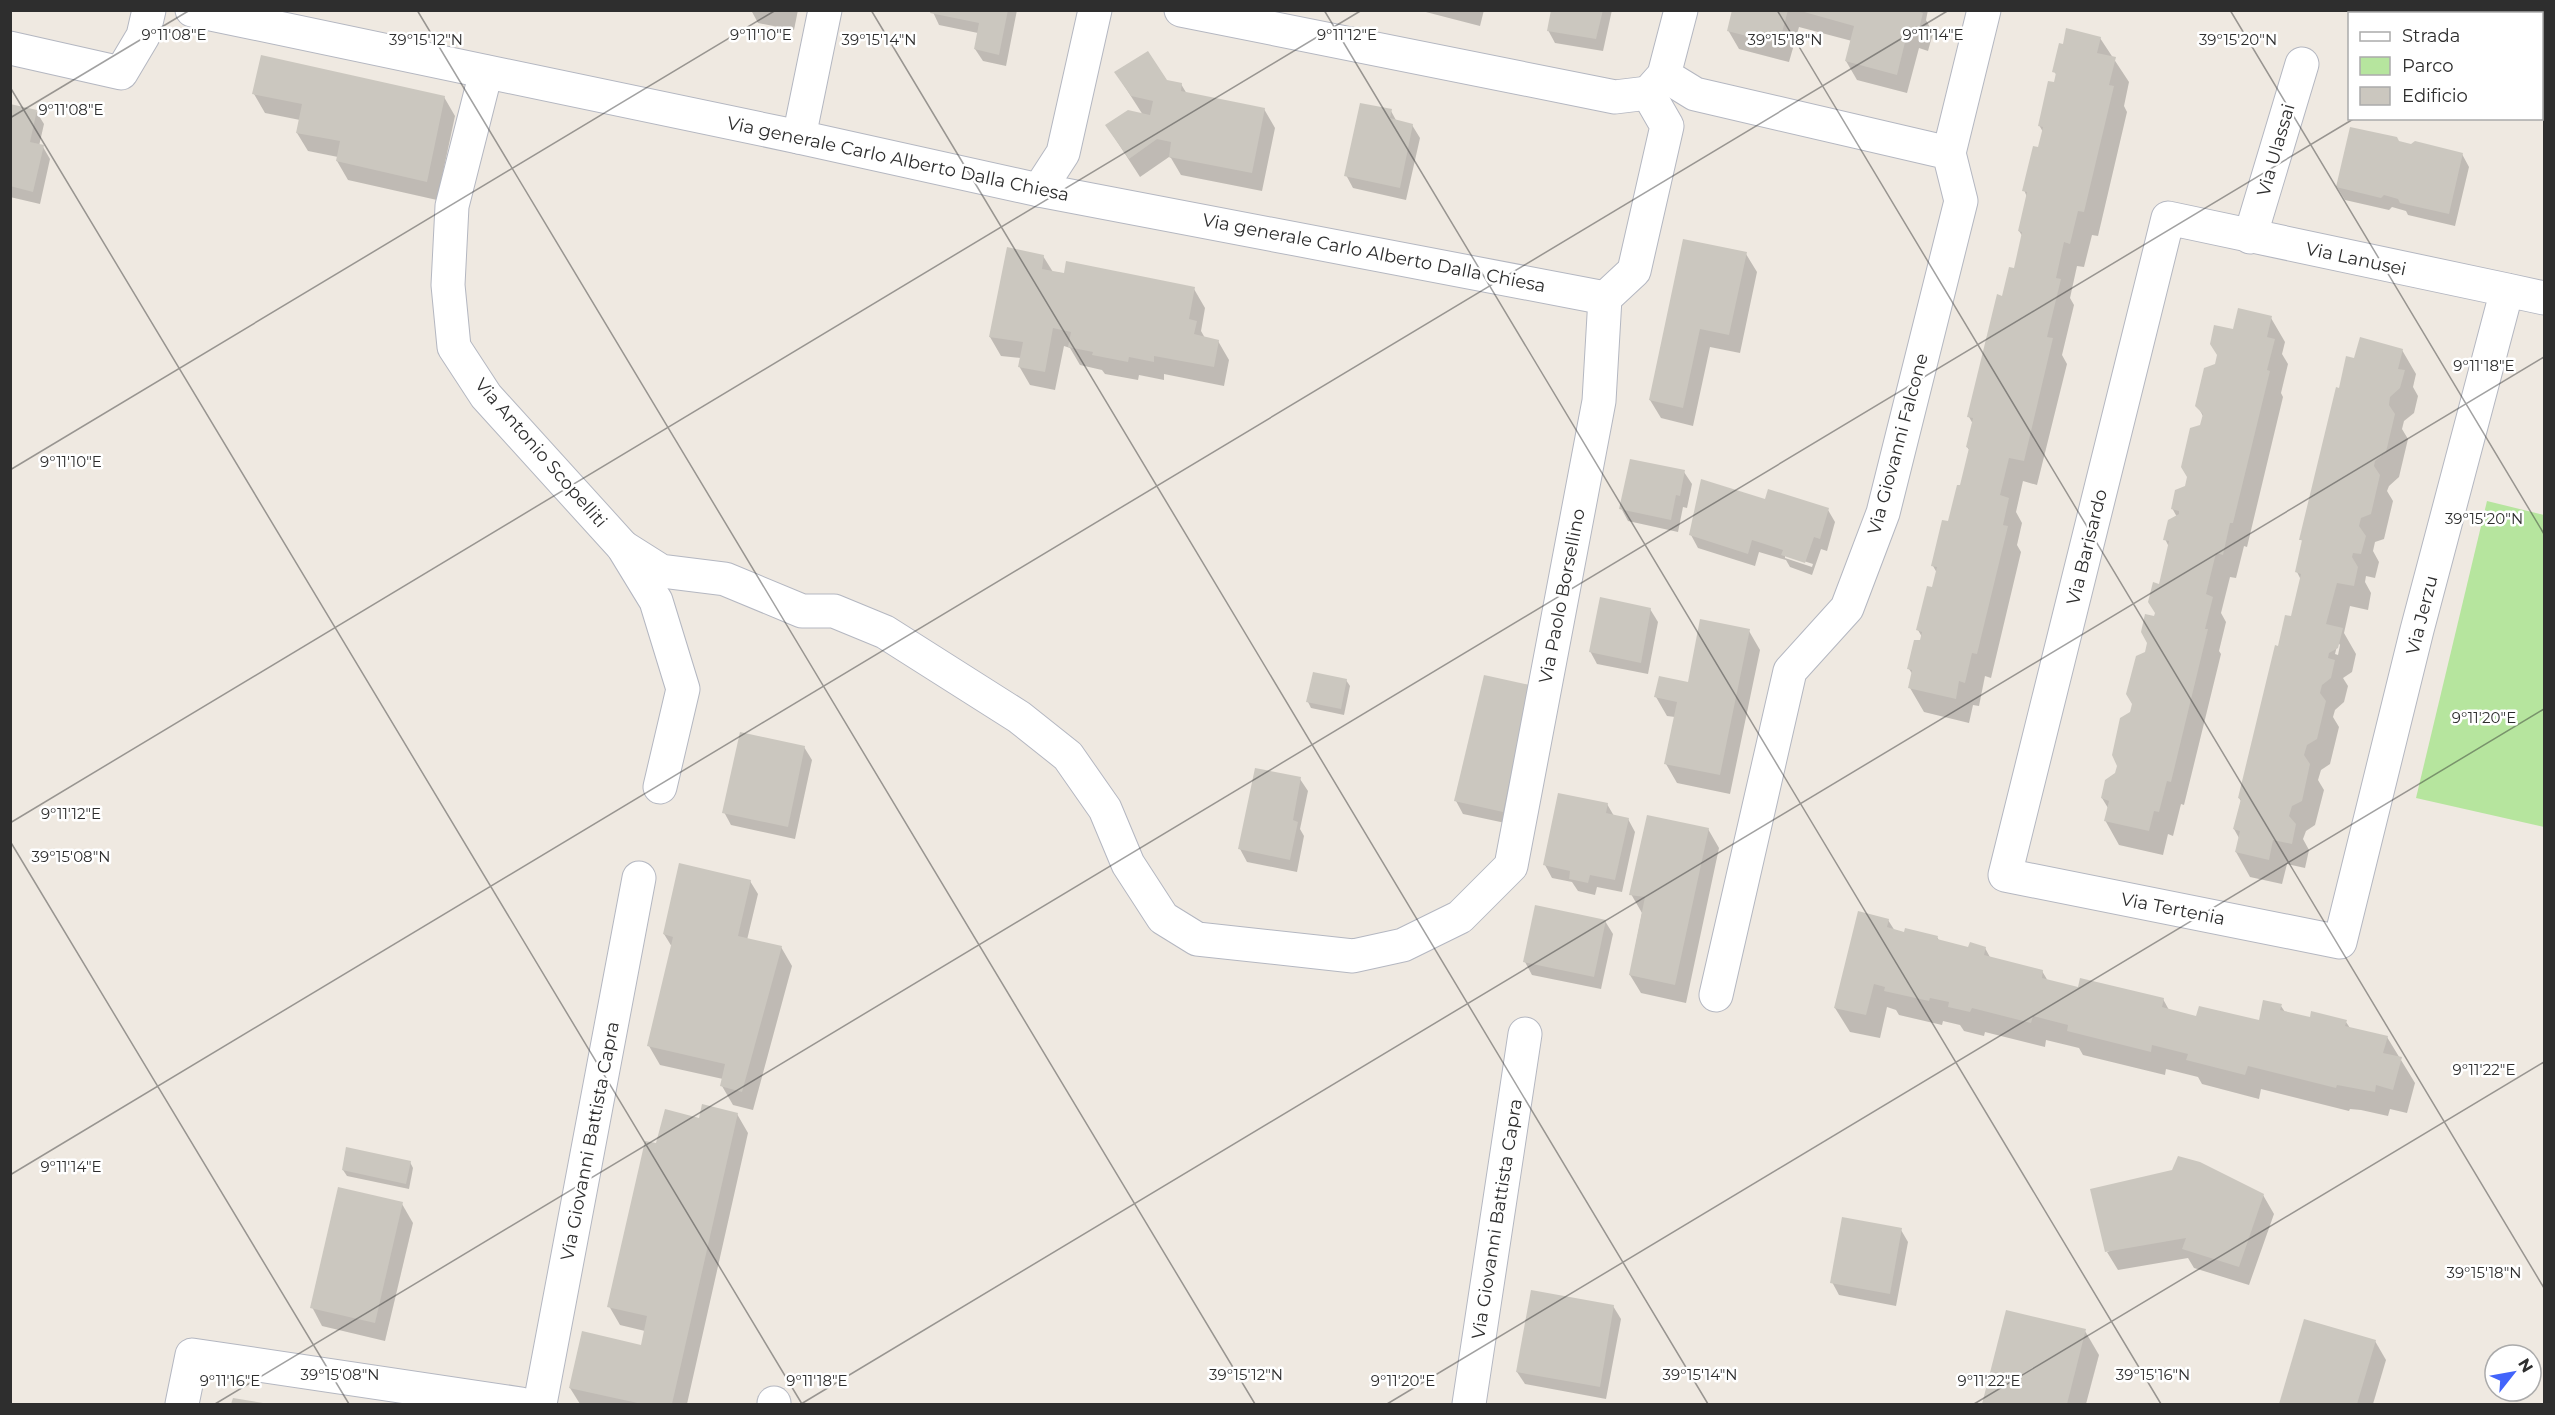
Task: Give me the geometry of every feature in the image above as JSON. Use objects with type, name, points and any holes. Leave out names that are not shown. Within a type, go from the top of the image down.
[{"type":"street","points":[[10,48],[121,73],[143,36],[149,10]]},
{"type":"street","name":"Via generale Carlo Alberto Dalla Chiesa","points":[[192,10],[799,137],[1039,190],[1605,298]]},
{"type":"street","points":[[799,137],[825,10]]},
{"type":"street","points":[[1039,190],[1063,153],[1095,10]]},
{"type":"street","points":[[1181,10],[1615,97],[1656,84],[1949,153]]},
{"type":"street","points":[[1605,298],[1634,271],[1667,126],[1656,84],[1681,10]]},
{"type":"street","name":"Via Giovanni Falcone","points":[[1716,995],[1790,671],[1847,608],[1883,513],[1960,201],[1949,153],[1984,10]]},
{"type":"street","name":"Via Ulassai","points":[[2250,237],[2301,64]]},
{"type":"street","name":"Via Antonio Scopelliti","points":[[486,72],[452,206],[448,285],[454,347],[486,396],[624,547],[656,601],[683,689],[660,787]]},
{"type":"street","name":"Via Lanusei","points":[[2168,218],[2544,298]]},
{"type":"street","name":"Via Barisardo","points":[[2005,875],[2168,218]]},
{"type":"street","name":"Via Jerzu","points":[[2340,942],[2420,619],[2507,290]]},
{"type":"street","name":"Via Paolo Borsellino","points":[[624,547],[661,571],[725,579],[802,611],[834,611],[885,632],[1019,717],[1068,756],[1105,809],[1128,864],[1163,918],[1197,939],[1353,956],[1403,945],[1460,917],[1511,866],[1599,401],[1605,298]]},
{"type":"street","name":"Via Tertenia","points":[[2005,875],[2340,942]]},
{"type":"street","name":"Via Giovanni Battista Capra","points":[[540,1404],[639,878]]},
{"type":"street","name":"Via Giovanni Battista Capra","points":[[1469,1404],[1526,1034]]},
{"type":"street","points":[[182,1404],[192,1355],[521,1404]]},
{"type":"green space","points":[[2487,501],[2544,515],[2544,827],[2416,798]]},
{"type":"building","points":[[931,10],[1008,10],[999,55],[974,49],[979,23],[930,13]]},
{"type":"building","points":[[1551,10],[1603,10],[1596,39],[1547,31]]},
{"type":"building","points":[[1732,10],[1788,10],[1779,44],[1727,31]]},
{"type":"building","points":[[1797,10],[1915,10],[1923,13],[1918,33],[1908,30],[1897,75],[1845,61],[1854,26]]},
{"type":"building","points":[[2066,28],[2101,37],[2097,53],[2116,57],[2109,85],[2114,86],[2084,212],[2078,211],[2070,244],[2064,242],[2056,278],[2061,279],[2047,337],[2053,338],[2024,461],[2009,458],[2000,495],[2009,498],[2003,525],[2008,526],[1977,654],[1972,653],[1965,683],[1959,681],[1956,699],[1908,688],[1912,670],[1907,669],[1914,640],[1920,640],[1922,632],[1916,630],[1927,586],[1932,587],[1937,567],[1931,566],[1942,520],[1948,521],[1969,448],[1966,447],[1973,418],[1967,417],[1997,294],[2002,296],[2009,267],[2014,268],[2022,232],[2018,231],[2027,192],[2022,191],[2033,146],[2038,147],[2043,127],[2038,126],[2048,81],[2054,82],[2056,73],[2052,72],[2059,43],[2063,44]]},
{"type":"building","points":[[1148,51],[1167,80],[1182,83],[1181,91],[1265,108],[1252,173],[1169,157],[1171,142],[1157,139],[1129,159],[1105,125],[1128,110],[1150,115],[1153,101],[1131,96],[1114,72]]},
{"type":"building","points":[[261,55],[445,96],[427,182],[336,161],[340,141],[296,133],[302,104],[252,94]]},
{"type":"building","points":[[1360,103],[1392,109],[1390,118],[1413,124],[1400,188],[1344,176]]},
{"type":"building","points":[[10,104],[37,110],[30,142],[44,145],[33,192],[10,186]]},
{"type":"building","points":[[2350,127],[2397,137],[2399,141],[2411,144],[2415,141],[2463,153],[2449,214],[2400,203],[2398,199],[2384,195],[2381,198],[2336,187]]},
{"type":"building","points":[[1683,239],[1747,252],[1729,335],[1700,329],[1683,408],[1649,400]]},
{"type":"building","points":[[1007,247],[1044,255],[1042,269],[1064,273],[1066,261],[1195,287],[1189,319],[1197,321],[1194,334],[1219,340],[1214,367],[1154,356],[1154,362],[1129,357],[1128,362],[1092,355],[1093,352],[1068,347],[1071,332],[1053,328],[1045,372],[1018,367],[1023,342],[989,337]]},
{"type":"building","points":[[2238,308],[2272,316],[2267,337],[2275,339],[2267,370],[2270,371],[2233,523],[2230,523],[2223,555],[2216,553],[2206,594],[2213,597],[2205,629],[2208,629],[2171,782],[2167,781],[2159,812],[2154,811],[2149,831],[2104,821],[2109,801],[2101,798],[2105,780],[2115,773],[2117,766],[2112,755],[2120,718],[2130,712],[2132,704],[2126,694],[2136,656],[2145,652],[2147,643],[2141,632],[2145,614],[2154,616],[2155,613],[2148,602],[2153,582],[2159,584],[2169,541],[2163,540],[2168,520],[2179,514],[2179,511],[2171,509],[2175,490],[2185,486],[2187,477],[2181,467],[2190,428],[2200,425],[2203,414],[2195,406],[2204,368],[2215,364],[2217,355],[2210,344],[2214,325],[2233,329]]},
{"type":"building","points":[[2360,337],[2403,349],[2398,369],[2405,370],[2400,388],[2390,397],[2389,405],[2395,414],[2386,452],[2375,461],[2374,466],[2380,475],[2371,514],[2361,518],[2359,526],[2366,536],[2361,554],[2353,553],[2352,557],[2358,567],[2354,586],[2337,583],[2326,624],[2343,628],[2338,648],[2329,653],[2328,658],[2335,660],[2331,678],[2322,685],[2320,693],[2326,701],[2317,739],[2307,745],[2304,755],[2310,764],[2302,801],[2292,806],[2289,816],[2296,824],[2292,844],[2273,840],[2269,860],[2235,852],[2240,831],[2233,829],[2241,799],[2238,798],[2275,645],[2278,646],[2285,615],[2291,616],[2301,574],[2295,572],[2302,540],[2299,540],[2336,387],[2339,388],[2346,356],[2354,358]]},
{"type":"building","points":[[1630,459],[1685,470],[1680,496],[1676,495],[1671,520],[1619,509]]},
{"type":"building","points":[[1701,479],[1765,499],[1768,489],[1829,508],[1820,539],[1814,537],[1805,563],[1781,555],[1783,550],[1752,540],[1748,554],[1689,535]]},
{"type":"building","points":[[1600,597],[1651,608],[1641,663],[1589,652]]},
{"type":"building","points":[[1700,619],[1750,629],[1720,775],[1664,764],[1677,702],[1654,697],[1659,676],[1688,682]]},
{"type":"building","points":[[1313,672],[1347,679],[1341,709],[1306,702]]},
{"type":"building","points":[[1484,675],[1530,685],[1503,812],[1454,801]]},
{"type":"building","points":[[740,732],[805,746],[788,827],[722,813]]},
{"type":"building","points":[[1255,768],[1301,777],[1293,820],[1298,822],[1290,860],[1238,849]]},
{"type":"building","points":[[1558,793],[1608,803],[1606,813],[1629,818],[1615,880],[1590,875],[1588,883],[1569,879],[1570,871],[1543,865]]},
{"type":"building","points":[[1647,815],[1709,828],[1675,985],[1629,975],[1645,897],[1629,895]]},
{"type":"building","points":[[679,863],[751,880],[738,936],[782,946],[742,1092],[720,1086],[725,1064],[647,1046],[673,937],[663,934]]},
{"type":"building","points":[[1535,905],[1606,920],[1594,977],[1523,962]]},
{"type":"building","points":[[1858,911],[1889,919],[1887,927],[1904,932],[1905,928],[1938,936],[1937,939],[1968,947],[1970,942],[1986,947],[1984,955],[2043,970],[2042,978],[2078,987],[2080,978],[2164,998],[2162,1007],[2196,1016],[2199,1006],[2259,1020],[2263,1000],[2282,1004],[2280,1010],[2310,1017],[2311,1011],[2347,1020],[2345,1026],[2388,1036],[2383,1053],[2402,1057],[2393,1090],[2376,1085],[2375,1092],[2337,1085],[2336,1088],[2248,1066],[2245,1075],[2186,1060],[2188,1054],[2152,1045],[2151,1052],[2067,1031],[2068,1025],[2033,1016],[2031,1023],[1972,1008],[1970,1012],[1948,1007],[1949,1002],[1930,998],[1929,1001],[1884,991],[1885,987],[1874,984],[1866,1015],[1834,1008]]},
{"type":"building","points":[[702,1104],[738,1113],[672,1404],[642,1404],[569,1388],[582,1331],[641,1345],[647,1316],[607,1307],[645,1141],[656,1143],[665,1109],[699,1118]]},
{"type":"building","points":[[346,1147],[411,1161],[406,1184],[342,1170]]},
{"type":"building","points":[[2178,1156],[2200,1162],[2264,1194],[2239,1267],[2182,1249],[2186,1238],[2105,1252],[2090,1189],[2172,1170]]},
{"type":"building","points":[[338,1187],[403,1202],[375,1323],[310,1308]]},
{"type":"building","points":[[1842,1217],[1902,1228],[1890,1294],[1830,1283]]},
{"type":"building","points":[[1531,1290],[1614,1305],[1600,1387],[1516,1372]]},
{"type":"building","points":[[2006,1310],[2086,1329],[2067,1404],[1982,1404]]},
{"type":"building","points":[[2304,1319],[2376,1340],[2357,1404],[2279,1404]]},
{"type":"building","points":[[233,1398],[263,1403],[263,1404],[231,1404]]}]
